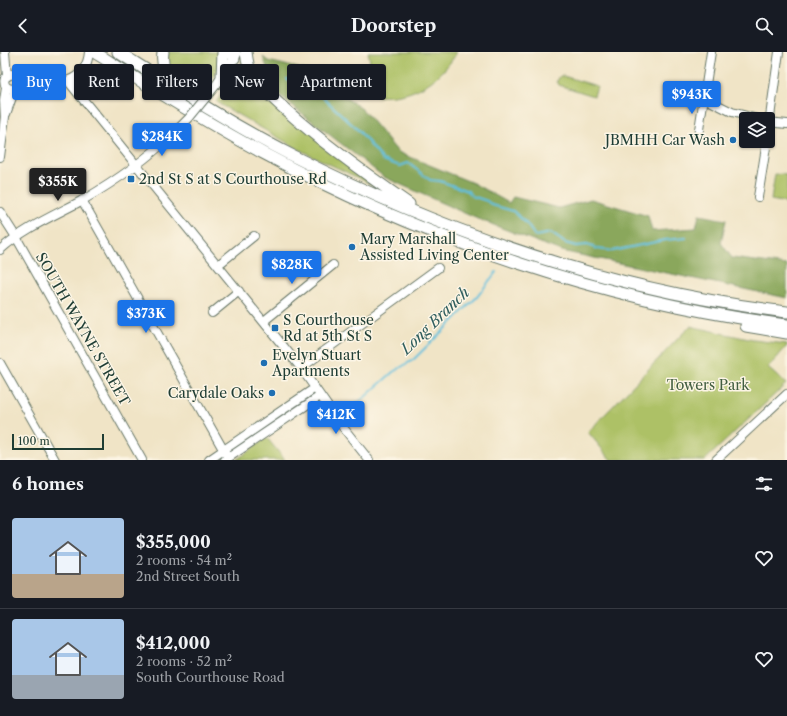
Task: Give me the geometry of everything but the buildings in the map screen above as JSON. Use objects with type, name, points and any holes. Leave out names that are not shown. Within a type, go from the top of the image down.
[{"type":"highway","points":[[94,52],[206,121],[264,154],[323,184],[391,214],[461,242],[573,280],[653,301],[696,315],[787,333]]},
{"type":"highway","points":[[118,52],[142,67]]},
{"type":"highway","points":[[163,52],[164,64]]},
{"type":"highway","points":[[219,80],[223,52]]},
{"type":"highway","points":[[246,52],[247,63],[253,77],[283,107],[345,159],[426,216]]},
{"type":"highway","points":[[195,100],[292,156],[373,194],[426,216],[502,244],[580,269],[693,296],[787,312]]},
{"type":"highway","points":[[653,301],[713,313],[787,325]]},
{"type":"highway","points":[[761,308],[787,309]]},
{"type":"street","points":[[6,52],[12,66]]},
{"type":"street","points":[[68,81],[76,77],[88,64],[89,52]]},
{"type":"street","points":[[698,136],[711,52]]},
{"type":"street","points":[[770,112],[779,52]]},
{"type":"street","points":[[0,250],[16,237],[109,185],[137,165],[189,118],[219,80],[235,53]]},
{"type":"street","points":[[68,81],[79,81],[103,75],[135,78]]},
{"type":"street","points":[[5,116],[4,101],[6,87],[4,81],[12,80]]},
{"type":"street","points":[[68,81],[264,321],[301,368],[338,421],[369,460]]},
{"type":"street","points":[[0,157],[5,116],[12,88]]},
{"type":"street","points":[[704,98],[739,114]]},
{"type":"street","points":[[775,123],[787,124]]},
{"type":"street","points":[[758,197],[766,148]]},
{"type":"street","points":[[82,200],[227,459],[320,396]]},
{"type":"street","name":"SOUTH WAYNE STREET","points":[[1,215],[16,237],[142,460]]},
{"type":"street","points":[[218,265],[254,236]]},
{"type":"street","points":[[264,321],[333,265]]},
{"type":"street","points":[[301,368],[438,268]]},
{"type":"street","points":[[212,313],[239,291]]},
{"type":"street","points":[[0,363],[55,460]]},
{"type":"street","points":[[208,460],[315,388]]},
{"type":"street","points":[[716,460],[787,394]]},
{"type":"green space","points":[[168,52],[221,52],[219,69],[212,79],[212,64],[167,64]]},
{"type":"green space","points":[[368,52],[457,52],[453,59],[436,78],[416,90],[395,96],[386,96],[386,64],[369,64],[370,61]]},
{"type":"green space","points":[[245,57],[246,64],[242,64]]},
{"type":"green space","points":[[263,57],[268,61],[287,65],[287,100],[349,100],[362,109],[398,152],[473,183],[509,203],[513,197],[559,208],[591,199],[648,216],[652,231],[696,228],[699,215],[726,220],[721,243],[732,258],[787,265],[787,298],[561,251],[473,217],[384,177],[279,96],[279,64],[266,64]]},
{"type":"green space","points":[[560,76],[597,86],[594,96],[559,85],[557,81]]},
{"type":"green space","points":[[220,96],[220,100],[279,100],[375,186],[300,150],[216,102]]},
{"type":"green space","points":[[775,174],[787,175],[787,203],[771,200]]},
{"type":"green space","name":"Towers Park","points":[[690,326],[753,340],[787,344],[787,346],[768,368],[786,384],[705,460],[611,460],[588,432]]},
{"type":"green space","points":[[267,438],[285,460],[236,460],[265,439]]},
{"type":"waterway","points":[[326,100],[358,130],[383,160],[400,166],[408,163],[430,180],[440,181],[468,191],[472,196],[487,201],[492,205],[513,211],[526,223],[535,236],[551,233],[565,243],[576,246],[587,245],[598,249],[612,251],[665,240],[686,238]]},
{"type":"waterway","name":"Long Branch","points":[[345,411],[365,397],[393,372],[413,360],[477,297],[496,272]]},
{"type":"place","name":"JBMHH Car Wash","points":[[733,140]]},
{"type":"place","name":"2nd St S at S Courthouse Rd","points":[[131,179]]},
{"type":"place","name":"Mary Marshall Assisted Living Center","points":[[352,247]]},
{"type":"place","name":"S Courthouse Rd at 5th St S","points":[[275,328]]},
{"type":"place","name":"Evelyn Stuart Apartments","points":[[264,363]]},
{"type":"place","name":"Carydale Oaks","points":[[272,393]]}]
